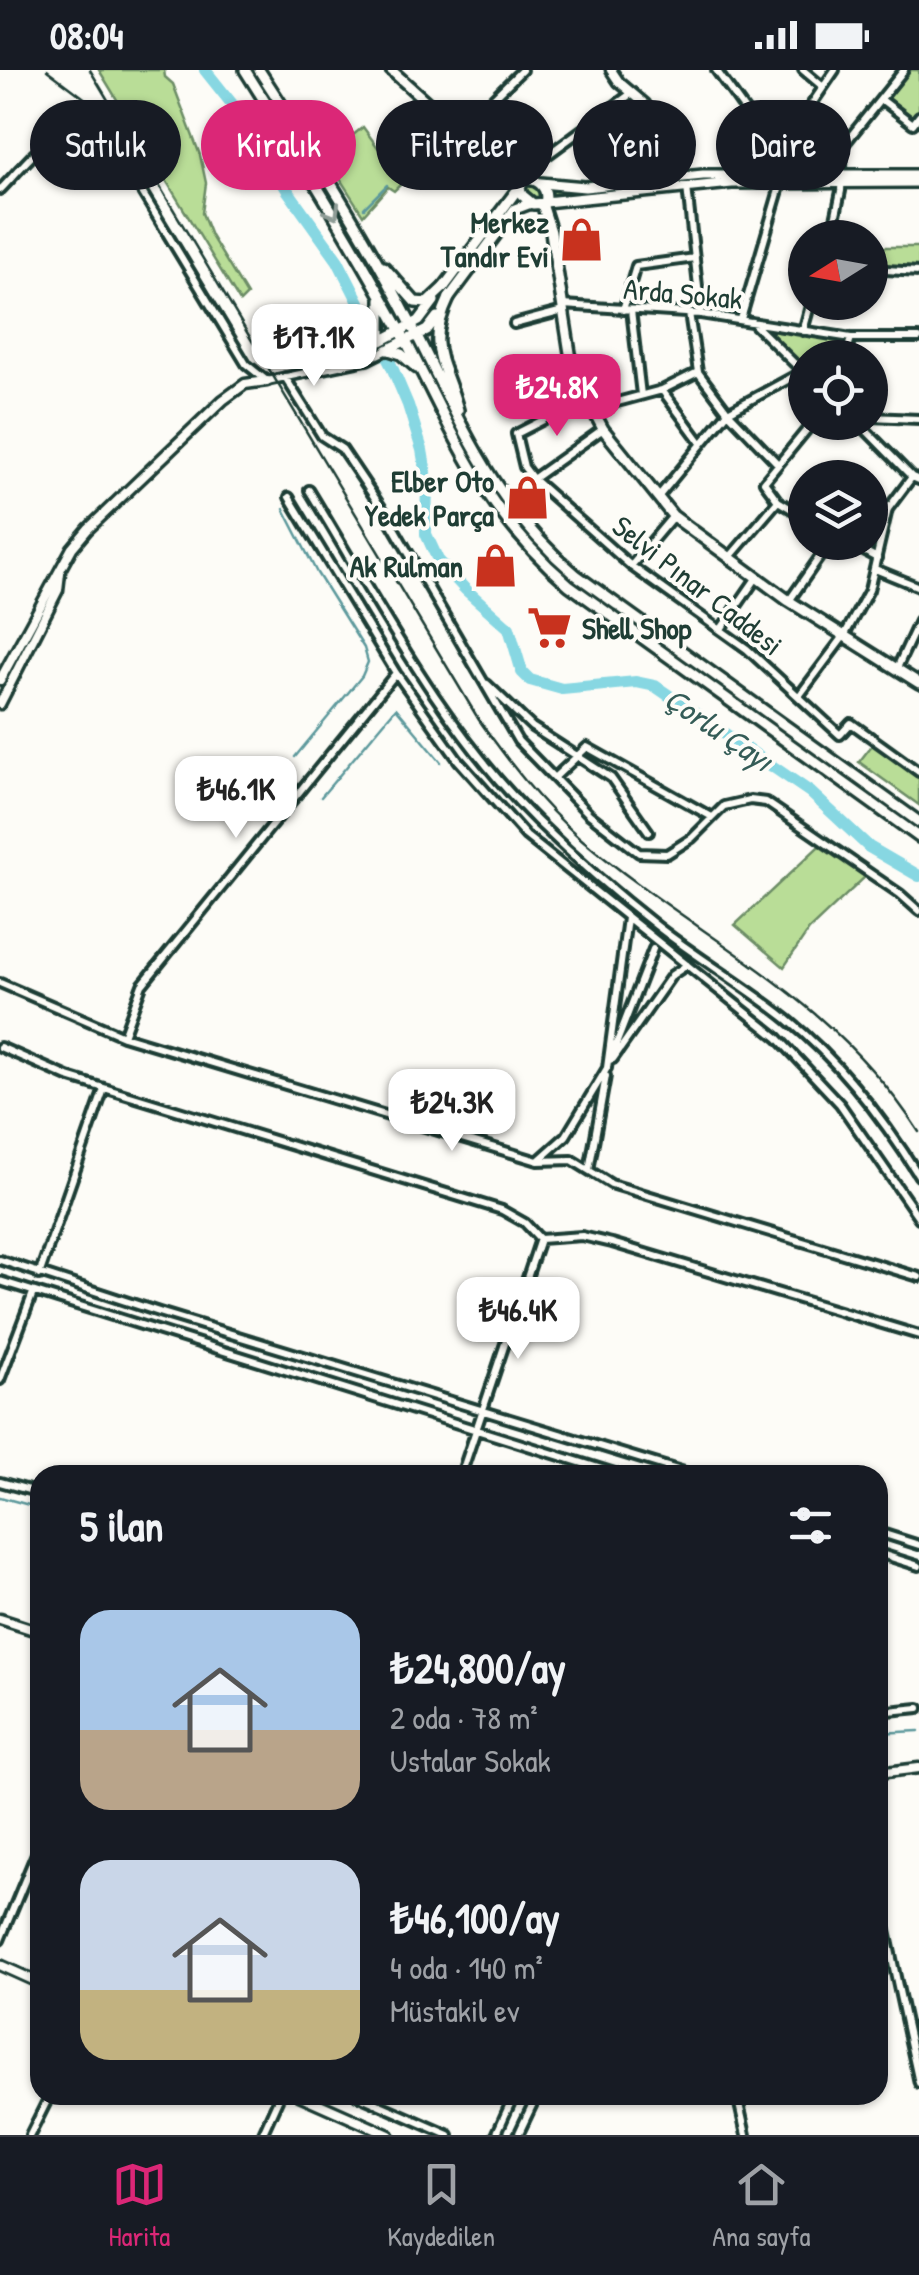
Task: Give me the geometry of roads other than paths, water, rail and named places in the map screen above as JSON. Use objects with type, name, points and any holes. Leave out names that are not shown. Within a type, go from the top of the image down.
[{"type":"main road","points":[[245,70],[297,150],[381,296],[454,437],[496,508],[541,561],[919,837]]},
{"type":"main road","points":[[259,70],[371,252],[464,432],[506,502],[550,553],[627,613],[919,822]]},
{"type":"main road","points":[[395,74],[425,100]]},
{"type":"main road","points":[[851,179],[919,178]]},
{"type":"main road","points":[[384,345],[400,330],[419,321],[514,190]]},
{"type":"main road","points":[[521,190],[540,205],[551,229],[572,372],[602,430],[674,516],[789,601],[918,680]]},
{"type":"main road","points":[[540,205],[544,190]]},
{"type":"main road","points":[[384,345],[406,342],[427,330],[515,209],[635,190]]},
{"type":"main road","points":[[371,252],[415,302],[428,302],[444,287]]},
{"type":"main road","points":[[381,296],[384,345]]},
{"type":"main road","points":[[450,298],[439,319],[437,340],[464,432]]},
{"type":"main road","points":[[384,345],[420,371]]},
{"type":"street","points":[[395,74],[407,70]]},
{"type":"street","points":[[489,100],[522,70]]},
{"type":"street","points":[[612,70],[640,100]]},
{"type":"street","points":[[716,70],[738,100]]},
{"type":"street","points":[[803,70],[822,86]]},
{"type":"street","points":[[813,100],[835,70]]},
{"type":"street","points":[[851,137],[904,70]]},
{"type":"street","points":[[553,151],[632,93]]},
{"type":"street","points":[[882,100],[913,124],[919,116]]},
{"type":"street","points":[[0,190],[60,130],[91,118],[99,120],[246,364],[267,381]]},
{"type":"street","points":[[686,190],[701,314]]},
{"type":"street","points":[[776,190],[746,320],[788,358]]},
{"type":"street","points":[[834,220],[838,190]]},
{"type":"street","points":[[641,396],[627,310],[636,266],[695,258]]},
{"type":"street","points":[[888,270],[919,272]]},
{"type":"street","name":"Arda Sokak","points":[[514,324],[562,308],[627,310],[701,314],[851,338],[919,338]]},
{"type":"street","points":[[688,313],[698,372],[728,412],[778,464]]},
{"type":"street","points":[[803,332],[806,320]]},
{"type":"street","points":[[354,361],[362,352],[384,345]]},
{"type":"street","points":[[0,680],[72,548],[116,500],[223,400],[245,384],[366,360],[384,345]]},
{"type":"street","points":[[587,404],[662,390],[698,372]]},
{"type":"street","points":[[286,377],[322,436],[342,449],[386,516],[518,740],[588,814],[640,853],[666,854],[692,838],[724,806],[750,800],[766,802],[919,911]]},
{"type":"street","points":[[658,498],[728,412],[788,381]]},
{"type":"street","points":[[662,390],[701,444]]},
{"type":"street","name":"Selvi Pınar Caddesi","points":[[587,404],[516,434],[524,467],[534,479],[631,566],[721,630],[840,735],[851,723],[919,772]]},
{"type":"street","points":[[888,417],[919,418]]},
{"type":"street","points":[[534,479],[602,430]]},
{"type":"street","points":[[788,507],[764,482],[798,440]]},
{"type":"street","points":[[876,440],[915,478],[888,509]]},
{"type":"street","points":[[309,490],[420,672],[474,749],[536,820],[657,926],[788,1020],[842,1071],[897,1140],[919,1176]]},
{"type":"street","points":[[289,497],[396,673],[458,760],[526,836],[778,1038],[840,1104],[919,1218]]},
{"type":"street","points":[[730,558],[778,501]]},
{"type":"street","points":[[631,566],[674,516]]},
{"type":"street","points":[[789,601],[817,560]]},
{"type":"street","points":[[799,696],[844,636],[868,590],[877,560]]},
{"type":"street","points":[[0,704],[58,590],[61,568]]},
{"type":"street","points":[[874,568],[919,587]]},
{"type":"street","points":[[721,630],[757,577]]},
{"type":"street","points":[[896,668],[919,621]]},
{"type":"street","points":[[123,1036],[142,986],[396,673]]},
{"type":"street","points":[[479,676],[532,726],[611,778],[649,832]]},
{"type":"street","points":[[554,778],[587,747],[712,818]]},
{"type":"street","points":[[589,1170],[627,916]]},
{"type":"street","points":[[607,1068],[653,949]]},
{"type":"street","points":[[538,1161],[566,1136],[607,1068],[672,975],[687,965]]},
{"type":"street","points":[[0,983],[123,1036],[538,1161],[572,1160],[628,1189],[919,1277]]},
{"type":"street","points":[[0,1047],[104,1089],[502,1210],[525,1223],[540,1239]]},
{"type":"street","points":[[39,1275],[104,1089]]},
{"type":"street","points":[[540,1239],[582,1236],[612,1243],[919,1335]]},
{"type":"street","points":[[463,1465],[540,1239]]},
{"type":"street","points":[[0,1260],[661,1465]]},
{"type":"street","points":[[0,1281],[588,1465]]},
{"type":"street","points":[[0,1380],[33,1293]]},
{"type":"street","points":[[0,1482],[30,1490]]},
{"type":"street","points":[[888,1535],[919,1545]]},
{"type":"street","points":[[888,1556],[919,1566]]},
{"type":"street","points":[[0,1620],[30,1629]]},
{"type":"street","points":[[888,1711],[919,1708]]},
{"type":"street","points":[[888,1772],[919,1768]]},
{"type":"street","points":[[0,1940],[30,1868]]},
{"type":"street","points":[[888,1940],[919,2083]]},
{"type":"street","points":[[0,1966],[30,1979]]},
{"type":"street","points":[[30,2135],[45,2105]]},
{"type":"street","points":[[262,2135],[276,2105]]},
{"type":"street","points":[[321,2105],[390,2135]]},
{"type":"street","points":[[381,2105],[449,2135]]},
{"type":"street","points":[[496,2135],[510,2105]]},
{"type":"street","points":[[518,2135],[532,2105]]},
{"type":"street","points":[[738,2105],[746,2135]]},
{"type":"waterway","name":"Çorlu Çayı","points":[[205,70],[240,114],[338,261],[408,405],[427,479],[426,534],[438,560],[509,628],[522,672],[530,680],[562,689],[636,682],[655,686],[810,792],[869,847],[919,876]]},
{"type":"waterway","points":[[364,208],[382,190]]},
{"type":"waterway","points":[[284,509],[317,573],[364,648],[368,662],[362,676],[295,757]]},
{"type":"waterway","points":[[321,797],[396,708],[441,762]]},
{"type":"waterway","points":[[0,1497],[30,1505]]},
{"type":"waterway","points":[[888,1733],[919,1731]]},
{"type":"railway","points":[[47,70],[87,100]]},
{"type":"railway","points":[[90,70],[479,720],[514,767],[579,837],[803,1004],[883,1083],[919,1132]]},
{"type":"place","name":"Merkez Tandır Evi","points":[[582,239]]},
{"type":"place","name":"Elber Oto Yedek Parça","points":[[527,498]]},
{"type":"place","name":"Ak Rulman","points":[[496,566]]},
{"type":"place","name":"Shell Shop","points":[[549,628]]}]
